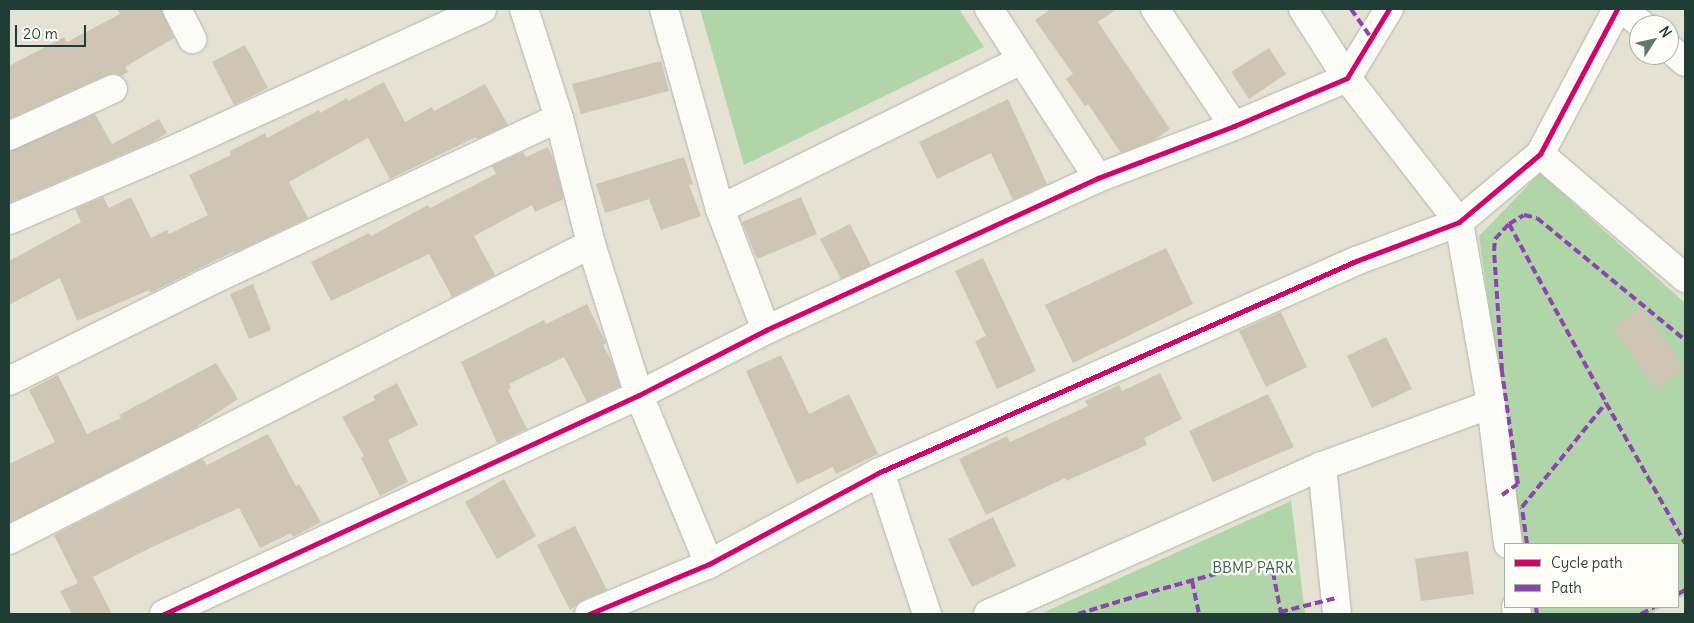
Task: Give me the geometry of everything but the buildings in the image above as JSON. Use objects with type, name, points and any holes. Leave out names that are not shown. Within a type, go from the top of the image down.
[{"type":"street","points":[[177,9],[192,39]]},
{"type":"street","points":[[9,220],[171,151],[482,9]]},
{"type":"street","points":[[524,9],[559,118],[591,244],[638,395],[709,564]]},
{"type":"street","points":[[664,9],[720,209],[766,330]]},
{"type":"street","points":[[989,9],[1098,178]]},
{"type":"street","points":[[1155,9],[1234,126]]},
{"type":"street","points":[[1303,9],[1347,78],[1459,222],[1491,404],[1508,543]]},
{"type":"street","points":[[164,614],[638,395],[766,330],[1098,178],[1234,126],[1347,78],[1389,9]]},
{"type":"street","points":[[589,614],[709,564],[880,472],[1356,261],[1459,222],[1540,154],[1616,9]]},
{"type":"street","points":[[720,209],[1022,60]]},
{"type":"street","points":[[9,136],[113,90]]},
{"type":"street","points":[[9,381],[202,285],[559,118]]},
{"type":"street","points":[[1540,154],[1685,278]]},
{"type":"street","points":[[9,540],[591,244]]},
{"type":"street","points":[[988,614],[1322,466],[1491,404]]},
{"type":"street","points":[[1322,466],[1337,614]]},
{"type":"street","points":[[880,472],[927,614]]},
{"type":"green space","points":[[700,9],[959,9],[984,47],[744,165]]},
{"type":"green space","points":[[1540,173],[1685,303],[1685,595],[1679,598],[1679,543],[1523,543],[1479,236]]},
{"type":"green space","name":"BBMP PARK","points":[[1291,501],[1305,614],[1040,614]]},
{"type":"green space","points":[[1532,608],[1661,608],[1650,614],[1533,614]]},
{"type":"marked path","points":[[1351,9],[1371,38]]},
{"type":"marked path","points":[[1502,495],[1518,484],[1502,371],[1494,251],[1495,239],[1509,224],[1524,215],[1537,218],[1685,340]]},
{"type":"marked path","points":[[1509,224],[1606,403]]},
{"type":"marked path","points":[[1527,543],[1522,507],[1606,403],[1685,543]]},
{"type":"marked path","points":[[1078,614],[1244,566],[1265,562],[1273,572],[1281,614]]},
{"type":"marked path","points":[[1192,581],[1199,614]]},
{"type":"marked path","points":[[1679,593],[1685,590]]},
{"type":"marked path","points":[[1280,612],[1336,598]]},
{"type":"marked path","points":[[1536,608],[1537,614]]},
{"type":"marked path","points":[[1641,614],[1652,608]]},
{"type":"cycle path","points":[[164,614],[639,395],[766,330],[1098,178],[1234,126],[1347,78],[1389,9]]},
{"type":"cycle path","points":[[589,614],[709,564],[880,472],[1356,261],[1459,222],[1540,154],[1617,9]]}]
